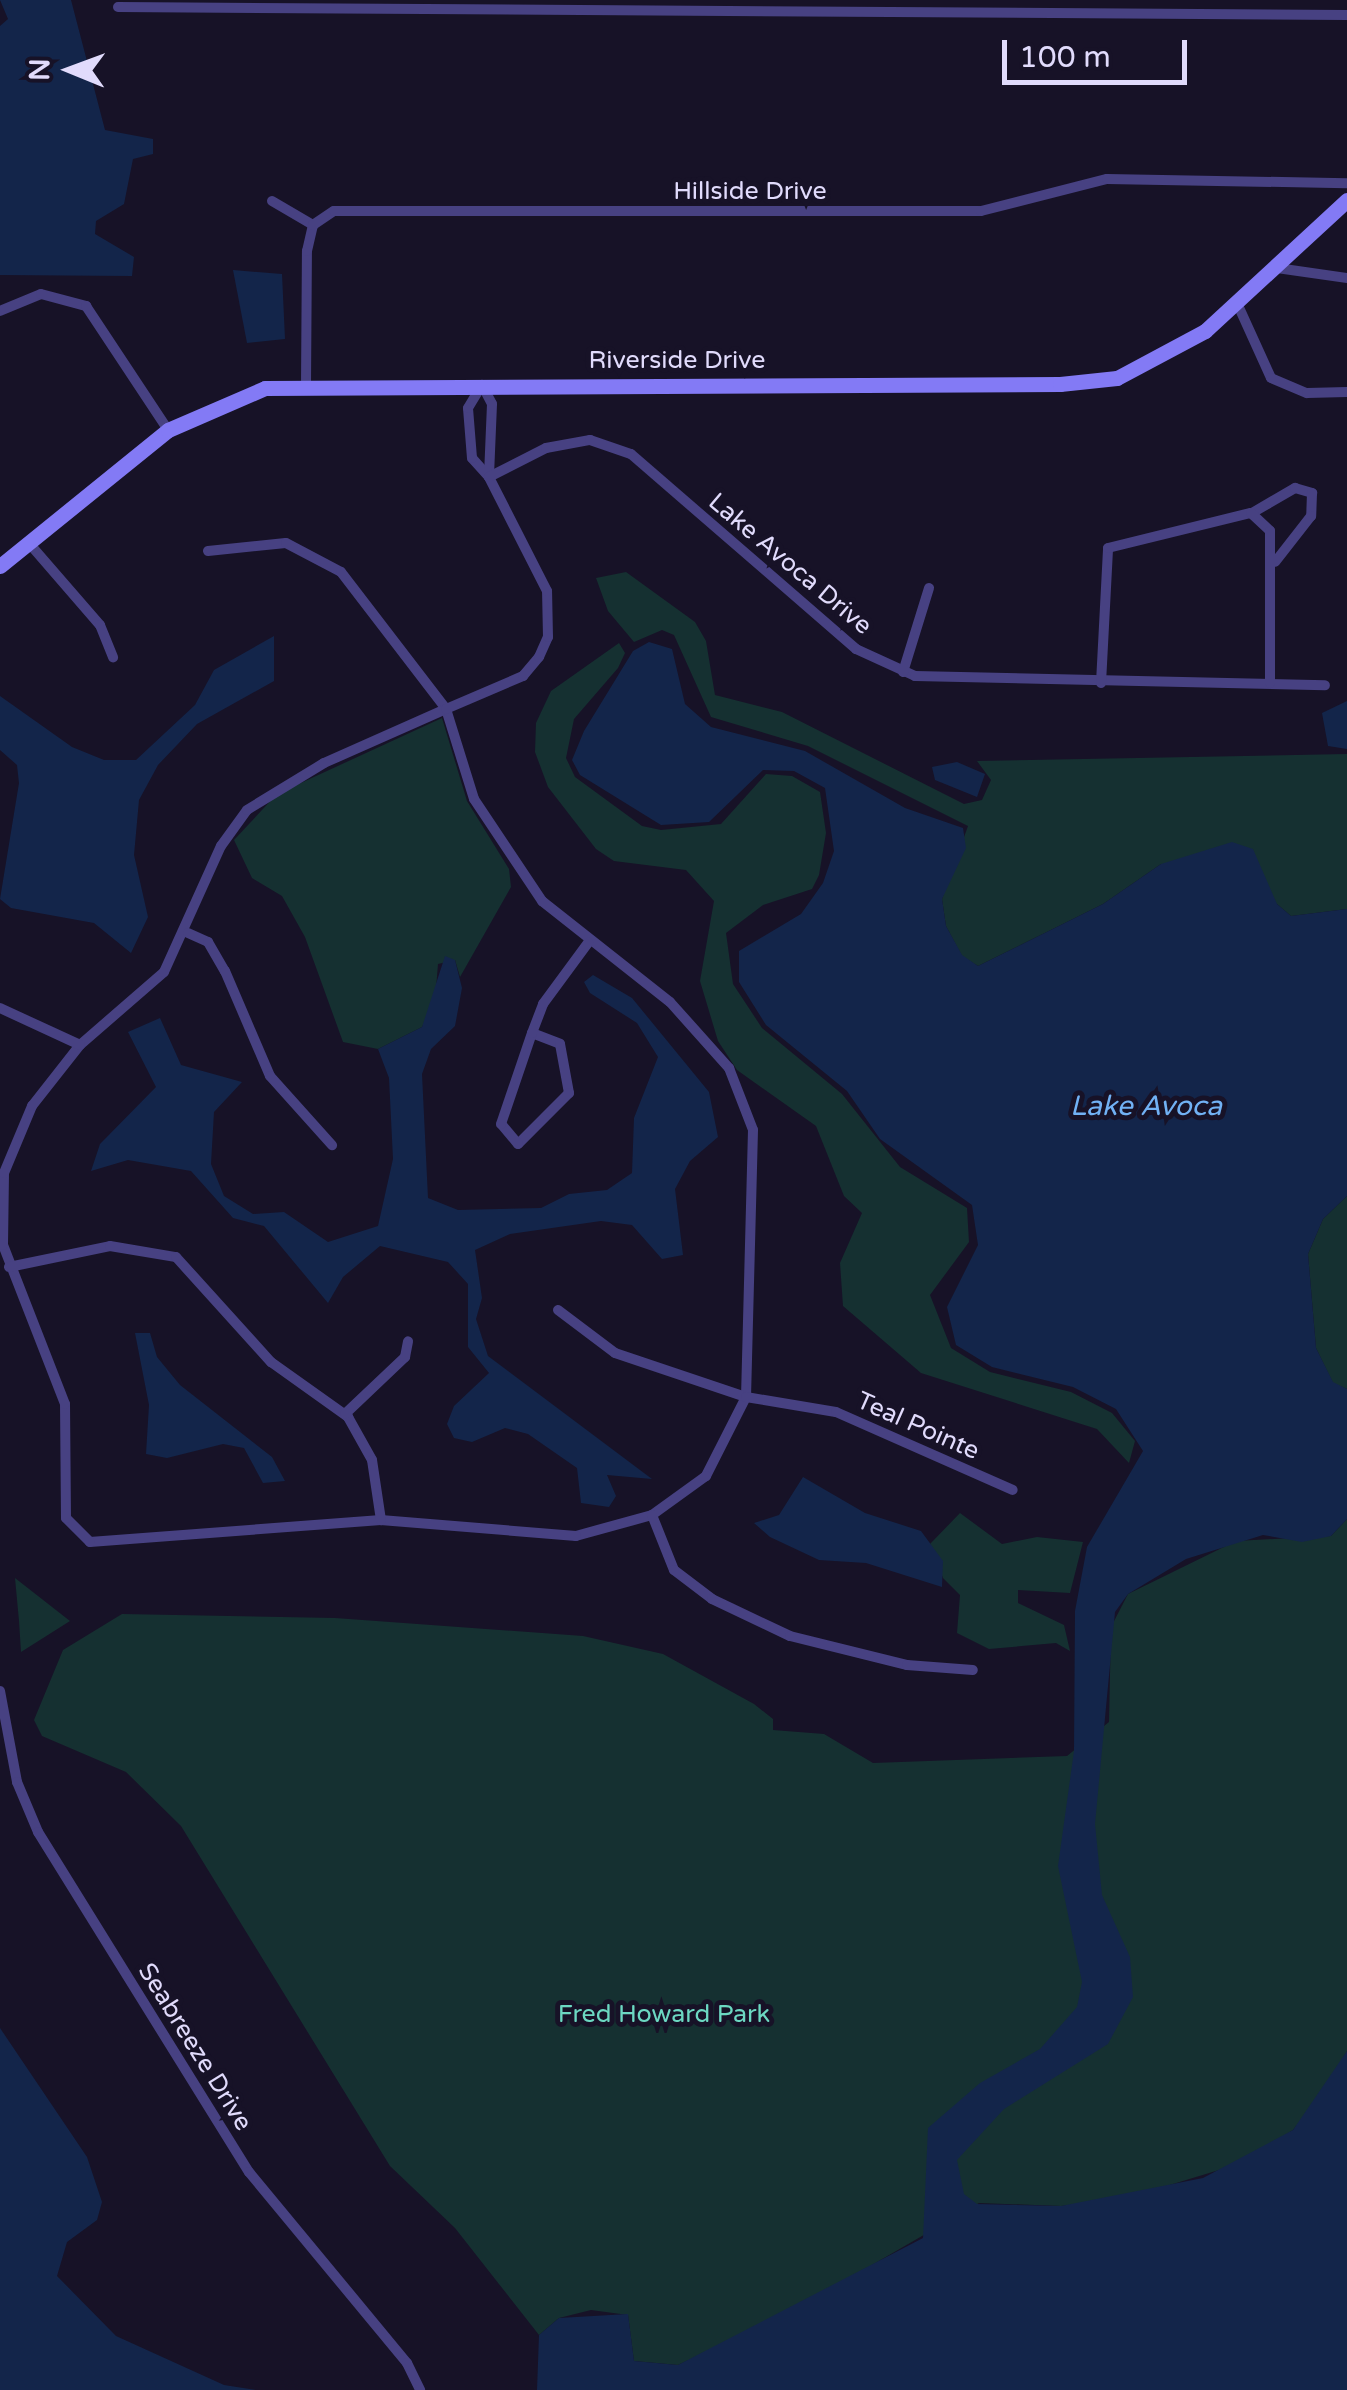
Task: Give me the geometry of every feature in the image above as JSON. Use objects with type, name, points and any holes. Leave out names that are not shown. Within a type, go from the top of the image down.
[{"type":"street","points":[[1120,13],[1121,0]]},
{"type":"street","points":[[118,7],[1347,14]]},
{"type":"street","name":"Hillside Drive","points":[[314,226],[334,211],[981,211],[1106,180],[1347,183]]},
{"type":"street","points":[[272,200],[314,226],[306,385]]},
{"type":"street","name":"Riverside Drive","points":[[0,566],[168,430],[265,388],[1090,383],[1151,366],[1237,303],[1347,200]]},
{"type":"street","points":[[1277,268],[1347,278]]},
{"type":"street","points":[[0,311],[41,294],[86,306],[168,430]]},
{"type":"street","points":[[1237,303],[1271,378],[1307,393],[1347,392]]},
{"type":"street","points":[[208,550],[286,543],[341,572],[446,708],[474,799],[495,838],[542,901],[588,943],[670,1002],[728,1068],[754,1130],[746,1397],[706,1476],[652,1515],[576,1536],[381,1520],[90,1542],[66,1518],[65,1404],[9,1266],[2,1172],[32,1106],[80,1045],[164,972],[188,933],[221,846],[248,810],[273,789],[446,708],[523,676],[548,636],[537,565],[489,477],[472,458],[468,408],[482,386],[492,404],[489,477]]},
{"type":"street","name":"Lake Avoca Drive","points":[[489,477],[546,448],[590,440],[630,454],[856,649],[902,672],[1101,683],[1325,684]]},
{"type":"street","points":[[1101,683],[1108,548],[1252,513],[1295,488],[1315,500],[1311,516],[1280,549],[1270,583]]},
{"type":"street","points":[[1252,513],[1270,531],[1270,683]]},
{"type":"street","points":[[28,542],[100,625],[113,657]]},
{"type":"street","points":[[902,672],[929,588]]},
{"type":"street","points":[[188,933],[217,956],[270,1076],[332,1145]]},
{"type":"street","points":[[532,1034],[560,1044],[569,1093],[518,1144],[501,1124],[532,1034],[544,1004],[588,943]]},
{"type":"street","points":[[0,1008],[80,1045]]},
{"type":"street","points":[[9,1266],[94,1247],[163,1250],[194,1272],[272,1362],[345,1414],[372,1460],[381,1520]]},
{"type":"street","name":"Teal Pointe","points":[[558,1310],[615,1353],[746,1397],[836,1412],[1012,1490]]},
{"type":"street","points":[[345,1414],[405,1357],[408,1341]]},
{"type":"street","points":[[652,1515],[674,1570],[712,1599],[790,1636],[907,1665],[973,1670]]},
{"type":"street","name":"Seabreeze Drive","points":[[0,1691],[16,1782],[38,1832],[249,2172],[407,2363],[420,2390]]},
{"type":"green space","points":[[626,572],[695,622],[706,641],[715,695],[782,712],[964,804],[982,800],[991,780],[977,761],[1347,754],[1347,909],[1291,916],[1277,904],[1161,864],[1103,904],[978,966],[962,956],[946,926],[942,899],[968,826],[808,746],[711,717],[674,635],[662,630],[634,642],[608,611],[596,578]]},
{"type":"green space","points":[[619,643],[625,653],[618,668],[574,719],[566,758],[575,777],[642,826],[661,830],[721,824],[766,774],[792,776],[820,792],[826,833],[819,875],[812,889],[763,905],[726,933],[733,984],[762,1028],[842,1094],[900,1167],[967,1208],[969,1242],[930,1295],[951,1348],[990,1372],[1071,1392],[1112,1413],[1135,1441],[1129,1463],[1097,1429],[921,1373],[843,1306],[840,1263],[862,1213],[844,1196],[816,1126],[737,1070],[718,1041],[700,981],[714,901],[686,870],[614,861],[596,849],[548,787],[535,752],[536,723],[551,691]]},
{"type":"green space","points":[[442,718],[467,801],[509,869],[511,887],[460,977],[455,960],[438,964],[435,1001],[422,1027],[378,1049],[343,1042],[305,937],[282,896],[252,878],[234,840],[277,794]]},
{"type":"green space","points":[[1347,1196],[1347,1389],[1333,1383],[1316,1348],[1308,1254],[1323,1219]]},
{"type":"green space","points":[[960,1513],[1002,1544],[1037,1537],[1083,1542],[1070,1593],[1018,1590],[1018,1603],[1064,1625],[1070,1651],[1056,1643],[989,1649],[957,1633],[960,1595],[943,1578],[930,1544]]},
{"type":"green space","name":"Fred Howard Park","points":[[1347,1519],[1347,2051],[1323,2092],[1293,2130],[1242,2163],[1127,2198],[1061,2206],[979,2203],[789,2313],[678,2365],[634,2361],[628,2315],[591,2310],[559,2318],[539,2335],[455,2228],[390,2166],[181,1826],[126,1772],[42,1736],[34,1720],[63,1650],[122,1614],[335,1618],[583,1636],[663,1654],[754,1704],[773,1719],[773,1730],[824,1734],[873,1763],[1067,1756],[1109,1722],[1111,1627],[1128,1594],[1236,1541],[1331,1536]]},
{"type":"green space","points":[[15,1578],[70,1621],[21,1652],[19,1621]]},
{"type":"water","points":[[0,0],[71,0],[105,130],[153,139],[153,154],[133,159],[124,204],[96,221],[95,234],[134,257],[132,276],[0,275],[0,26],[8,19]]},
{"type":"water","points":[[233,270],[282,274],[285,339],[247,343]]},
{"type":"water","points":[[274,636],[274,681],[197,724],[158,765],[139,800],[134,855],[148,917],[131,953],[94,923],[11,908],[0,899],[19,783],[17,765],[0,750],[0,696],[72,747],[104,760],[136,760],[195,705],[214,670]]},
{"type":"water","name":"Lake Avoca","points":[[649,642],[672,649],[685,704],[711,727],[805,751],[905,808],[963,828],[966,848],[942,899],[946,926],[962,955],[978,966],[1103,904],[1161,864],[1232,842],[1253,849],[1277,904],[1291,916],[1347,909],[1347,1196],[1323,1219],[1308,1254],[1316,1348],[1333,1382],[1347,1389],[1347,1519],[1331,1536],[1302,1542],[1263,1535],[1186,1559],[1128,1594],[1115,1612],[1095,1824],[1102,1895],[1130,1957],[1133,1997],[1108,2044],[1004,2109],[957,2160],[964,2194],[977,2204],[1061,2206],[1203,2178],[1293,2130],[1347,2051],[1347,2390],[537,2390],[539,2335],[559,2318],[628,2314],[634,2361],[678,2365],[923,2238],[928,2128],[980,2083],[1040,2049],[1077,2007],[1082,1982],[1058,1866],[1074,1751],[1075,1611],[1087,1547],[1143,1451],[1116,1409],[1073,1387],[992,1367],[956,1345],[947,1307],[978,1245],[972,1205],[880,1139],[847,1091],[766,1025],[739,982],[739,951],[801,914],[823,883],[834,851],[825,788],[794,771],[763,770],[709,822],[661,825],[580,775],[572,760],[584,731],[633,651]]},
{"type":"water","points":[[1347,701],[1347,749],[1328,746],[1322,713]]},
{"type":"water","points":[[957,762],[985,774],[977,797],[935,780],[932,767]]},
{"type":"water","points":[[445,956],[455,960],[462,988],[455,1026],[431,1049],[422,1074],[428,1198],[458,1210],[541,1208],[569,1194],[607,1190],[632,1173],[634,1118],[658,1057],[637,1023],[590,993],[584,982],[593,975],[632,998],[709,1092],[718,1137],[690,1161],[675,1189],[683,1255],[662,1259],[632,1225],[601,1221],[510,1234],[475,1250],[482,1298],[476,1319],[488,1356],[652,1479],[607,1475],[616,1496],[609,1507],[581,1503],[577,1468],[528,1434],[505,1428],[472,1442],[454,1438],[447,1424],[454,1406],[489,1373],[468,1347],[468,1284],[448,1262],[380,1246],[343,1277],[328,1303],[264,1226],[233,1218],[191,1171],[128,1160],[91,1171],[100,1144],[156,1087],[128,1032],[160,1018],[181,1065],[242,1082],[214,1112],[211,1164],[224,1196],[253,1214],[284,1212],[328,1242],[378,1226],[393,1159],[389,1078],[378,1049],[422,1027]]},
{"type":"water","points":[[135,1333],[150,1333],[157,1357],[180,1385],[272,1457],[285,1481],[263,1483],[244,1448],[223,1444],[167,1458],[146,1454],[149,1405]]},
{"type":"water","points":[[803,1477],[865,1513],[921,1531],[943,1561],[942,1587],[866,1563],[819,1560],[770,1537],[754,1523],[779,1515]]},
{"type":"water","points":[[0,2028],[87,2157],[102,2202],[97,2220],[67,2242],[57,2276],[116,2336],[224,2385],[256,2390],[0,2390]]}]
